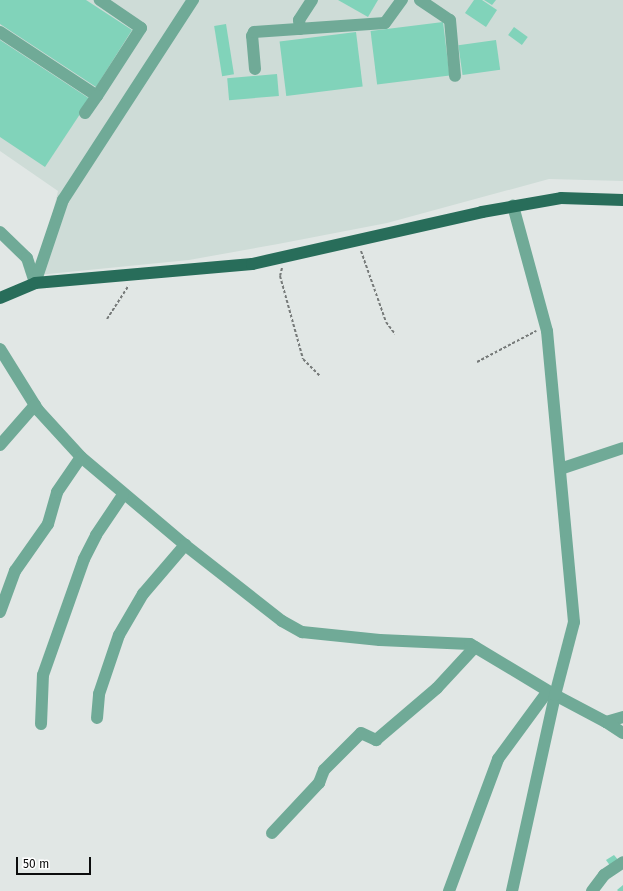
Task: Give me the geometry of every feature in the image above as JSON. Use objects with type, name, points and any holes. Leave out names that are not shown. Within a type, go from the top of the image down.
[{"type":"main road","points":[[0,298],[35,283],[252,264],[513,206],[560,198],[623,200]]},
{"type":"street","points":[[85,113],[141,28],[100,0]]},
{"type":"street","points":[[35,283],[63,200],[193,0]]},
{"type":"street","points":[[300,29],[299,20],[312,0]]},
{"type":"street","points":[[255,69],[252,36],[254,32],[385,23],[402,0]]},
{"type":"street","points":[[420,0],[450,20],[455,76]]},
{"type":"street","points":[[0,32],[97,96]]},
{"type":"street","points":[[512,891],[552,693],[574,622],[547,328],[513,206]]},
{"type":"street","points":[[0,232],[27,258],[35,283]]},
{"type":"street","points":[[0,350],[35,405],[81,456],[123,495],[282,621],[302,632],[380,640],[470,644],[623,733]]},
{"type":"street","points":[[0,445],[35,405]]},
{"type":"street","points":[[560,469],[623,448]]},
{"type":"street","points":[[0,612],[15,571],[48,524],[57,492],[81,456]]},
{"type":"street","points":[[41,724],[43,675],[84,559],[96,535],[123,495]]},
{"type":"street","points":[[97,718],[99,694],[119,635],[143,594],[185,545]]},
{"type":"street","points":[[272,833],[319,783],[324,770],[361,733],[376,740],[437,688],[475,647]]},
{"type":"street","points":[[449,891],[498,759],[552,693]]},
{"type":"street","points":[[606,722],[623,717]]},
{"type":"street","points":[[592,891],[604,875],[623,862]]},
{"type":"path","points":[[357,240],[386,322],[395,334]]},
{"type":"path","points":[[287,256],[280,276],[290,314],[303,359],[320,376]]},
{"type":"path","points":[[107,319],[135,275]]},
{"type":"path","points":[[477,362],[528,334],[547,328]]},
{"type":"shaded area","points":[[0,0],[623,0],[623,181],[549,179],[387,223],[278,244],[189,260],[38,275],[58,191],[0,151]]},
{"type":"building","points":[[0,0],[86,0],[132,30],[96,87],[0,24]]},
{"type":"building","points":[[338,0],[378,0],[368,17]]},
{"type":"building","points":[[474,0],[482,0],[497,10],[486,27],[465,13]]},
{"type":"building","points":[[484,0],[496,0],[492,5]]},
{"type":"building","points":[[443,22],[450,76],[377,84],[371,31]]},
{"type":"building","points":[[226,24],[234,74],[222,76],[214,26]]},
{"type":"building","points":[[514,27],[528,37],[522,45],[508,35]]},
{"type":"building","points":[[356,32],[363,87],[286,96],[280,41]]},
{"type":"building","points":[[0,40],[90,99],[45,167],[0,137]]},
{"type":"building","points":[[496,40],[500,70],[463,75],[458,45]]},
{"type":"building","points":[[277,74],[279,96],[229,100],[227,78]]},
{"type":"building","points":[[614,855],[619,861],[611,867],[606,860]]},
{"type":"building","points":[[623,885],[623,891],[617,890]]}]
